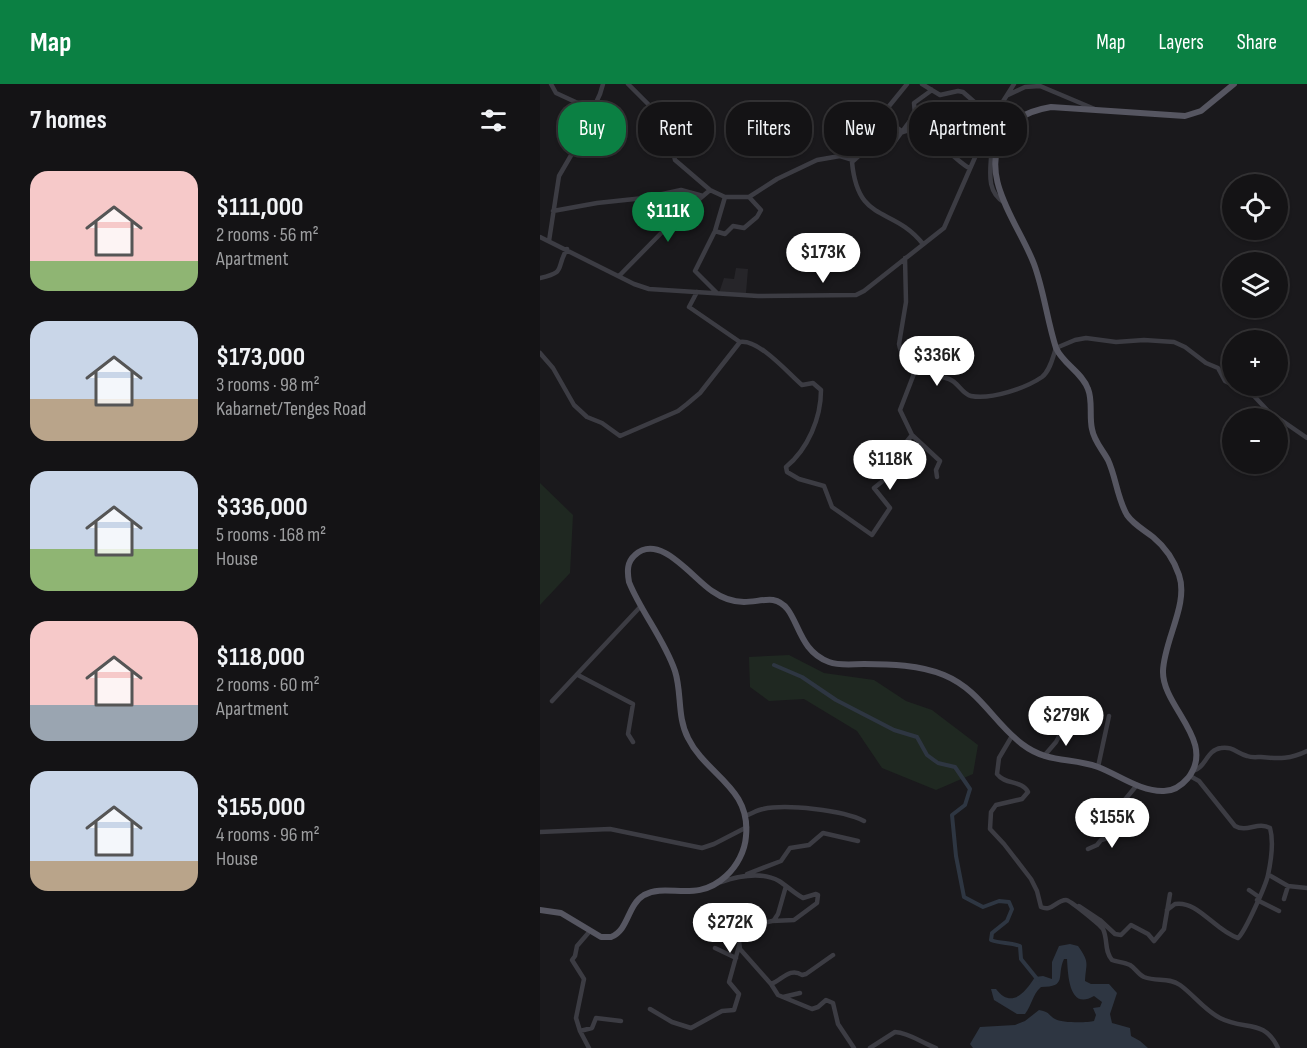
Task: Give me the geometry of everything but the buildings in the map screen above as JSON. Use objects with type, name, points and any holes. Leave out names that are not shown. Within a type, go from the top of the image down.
[{"type":"main road","points":[[1027,113],[1051,107],[1185,116],[1201,111],[1234,84]]},
{"type":"main road","points":[[540,910],[561,914],[606,938],[615,936],[622,929],[638,899],[649,893],[699,890],[716,884],[739,860],[746,841],[745,816],[734,791],[702,759],[688,740],[674,670],[629,582],[630,562],[640,551],[648,549],[661,550],[711,591],[723,597],[741,602],[770,600],[784,604],[789,609],[799,633],[810,650],[831,663],[915,668],[953,679],[978,697],[1012,736],[1030,750],[1044,756],[1098,767],[1152,790],[1172,790],[1179,787],[1191,773],[1196,749],[1192,734],[1166,692],[1163,677],[1167,645],[1180,600],[1180,578],[1172,558],[1164,548],[1129,518],[1125,511],[1113,471],[1093,434],[1088,388],[1056,348],[1041,284],[1029,251],[1005,203],[997,180],[995,156]]},
{"type":"street","points":[[551,84],[556,93],[576,102]]},
{"type":"street","points":[[596,102],[603,84]]},
{"type":"street","points":[[628,84],[665,121],[675,160],[710,190],[725,197],[749,196],[777,179],[817,160],[840,156],[853,160]]},
{"type":"street","points":[[907,84],[881,115],[903,132],[909,131]]},
{"type":"street","points":[[922,84],[940,95],[961,91],[974,102]]},
{"type":"street","points":[[1003,102],[1014,84]]},
{"type":"street","points":[[1008,95],[1025,87],[1040,86],[1097,110]]},
{"type":"street","points":[[853,160],[861,154],[890,148],[915,114],[915,103],[932,90]]},
{"type":"street","points":[[549,241],[559,176],[571,156]]},
{"type":"street","points":[[952,156],[969,168]]},
{"type":"street","points":[[540,237],[649,289],[783,297],[855,295],[864,291],[944,228],[975,156]]},
{"type":"street","points":[[990,156],[996,197],[1005,203]]},
{"type":"street","points":[[853,160],[855,185],[869,207],[912,230],[923,244]]},
{"type":"street","points":[[553,211],[644,198],[681,190],[703,196]]},
{"type":"street","points":[[619,276],[672,222],[710,190]]},
{"type":"street","points":[[715,231],[725,234],[733,226],[744,228],[757,217],[761,210],[749,196]]},
{"type":"street","points":[[717,293],[695,271],[715,231],[725,197]]},
{"type":"street","points":[[540,278],[559,272],[567,249]]},
{"type":"street","points":[[904,258],[906,302],[899,348],[905,357],[917,366],[954,381],[967,394],[988,395],[1016,390],[1043,376],[1056,348],[1086,338],[1116,342],[1144,340],[1174,342],[1185,347],[1206,363],[1218,368],[1222,375]]},
{"type":"street","points":[[697,292],[689,307],[740,342],[747,342],[761,349],[802,385],[813,383],[819,387],[821,395],[812,431],[800,455],[786,467],[786,470],[799,479],[824,486],[832,507],[872,535],[890,508],[874,488],[900,467],[904,445],[912,435]]},
{"type":"street","points":[[540,353],[553,368],[574,405],[587,417],[602,423],[620,436],[678,411],[687,404],[700,393],[740,342]]},
{"type":"street","points":[[917,366],[900,410],[912,435],[940,461],[936,470],[937,477]]},
{"type":"street","points":[[1254,396],[1268,411],[1307,438]]},
{"type":"street","points":[[552,701],[641,606]]},
{"type":"street","points":[[578,675],[633,704],[628,734],[633,742]]},
{"type":"street","points":[[1098,767],[1109,716]]},
{"type":"street","points":[[1044,756],[1056,742],[1065,725]]},
{"type":"street","points":[[1012,736],[999,758],[997,774],[1002,780],[1024,786],[1028,792],[1022,799],[994,807],[990,816],[990,829],[1031,879],[1041,907],[1049,909],[1066,900],[1100,920],[1115,934],[1122,934],[1131,925],[1148,934],[1153,941],[1164,929],[1170,894]]},
{"type":"street","points":[[1167,910],[1175,904],[1189,905],[1238,938],[1245,928],[1269,875],[1270,828],[1260,825],[1242,829],[1235,826],[1191,773],[1199,768],[1210,752],[1219,748],[1234,749],[1249,757],[1278,759],[1293,758],[1307,751]]},
{"type":"street","points":[[1088,849],[1097,845],[1101,840],[1126,829],[1123,802],[1137,785]]},
{"type":"street","points":[[745,816],[767,808],[842,813],[864,821]]},
{"type":"street","points":[[1097,809],[1112,837]]},
{"type":"street","points":[[540,832],[610,829],[702,848],[747,827]]},
{"type":"street","points":[[716,884],[782,861],[792,847],[809,845],[823,833],[858,841]]},
{"type":"street","points":[[650,1009],[670,1021],[692,1028],[722,1011],[734,1010],[738,994],[729,981],[739,941],[748,929],[772,921],[794,920],[818,902],[817,895],[803,898],[770,878],[745,875]]},
{"type":"street","points":[[1269,875],[1288,886],[1307,888]]},
{"type":"street","points":[[772,921],[776,917],[786,886]]},
{"type":"street","points":[[1284,899],[1288,886]]},
{"type":"street","points":[[1249,890],[1279,911]]},
{"type":"street","points":[[1074,904],[1102,928],[1108,954],[1112,960],[1128,964],[1145,977],[1165,978],[1179,984],[1203,1007],[1221,1019],[1257,1027],[1270,1033],[1278,1048]]},
{"type":"street","points":[[589,1048],[576,1018],[584,979],[572,960],[577,946],[590,931]]},
{"type":"street","points":[[739,946],[743,954],[771,984],[774,992],[812,1009],[826,1000],[831,1001],[835,1006],[838,1023],[854,1048]]},
{"type":"street","points":[[715,948],[736,958]]},
{"type":"street","points":[[771,984],[790,973],[806,974],[833,954]]},
{"type":"street","points":[[783,997],[800,993]]},
{"type":"street","points":[[580,1031],[592,1028],[596,1018],[621,1021]]},
{"type":"street","points":[[870,1048],[895,1032],[908,1034],[936,1048]]},
{"type":"shaded area","points":[[736,268],[748,269],[746,293],[719,293],[724,278],[734,279]]},
{"type":"shaded area","points":[[540,483],[573,515],[570,573],[540,605]]},
{"type":"shaded area","points":[[789,655],[824,673],[874,680],[906,701],[932,710],[978,745],[973,774],[936,790],[882,768],[857,731],[804,699],[769,701],[750,687],[749,657]]},
{"type":"water","points":[[1070,944],[1078,946],[1086,960],[1085,981],[1091,984],[1109,984],[1117,993],[1110,1014],[1112,1023],[1130,1028],[1131,1036],[1148,1048],[973,1048],[970,1044],[980,1027],[1015,1025],[1025,1021],[1039,1010],[1063,1021],[1094,1021],[1096,1015],[1093,1008],[1100,1007],[1102,1002],[1094,996],[1079,999],[1075,995],[1069,982],[1067,959],[1064,959],[1058,983],[1041,987],[1025,1014],[1017,1014],[994,1000],[991,989],[996,989],[1008,998],[1013,998],[1023,992],[1035,977],[1043,976],[1052,979],[1052,962],[1059,946]]},
{"type":"waterway","points":[[774,665],[802,677],[836,700],[894,730],[917,737],[927,755],[938,763],[955,767],[970,789],[965,805],[952,815],[956,856],[964,897],[983,907],[999,901],[1009,902],[1012,909],[1007,921],[992,933],[991,940],[1020,946],[1021,959],[1038,980]]}]
